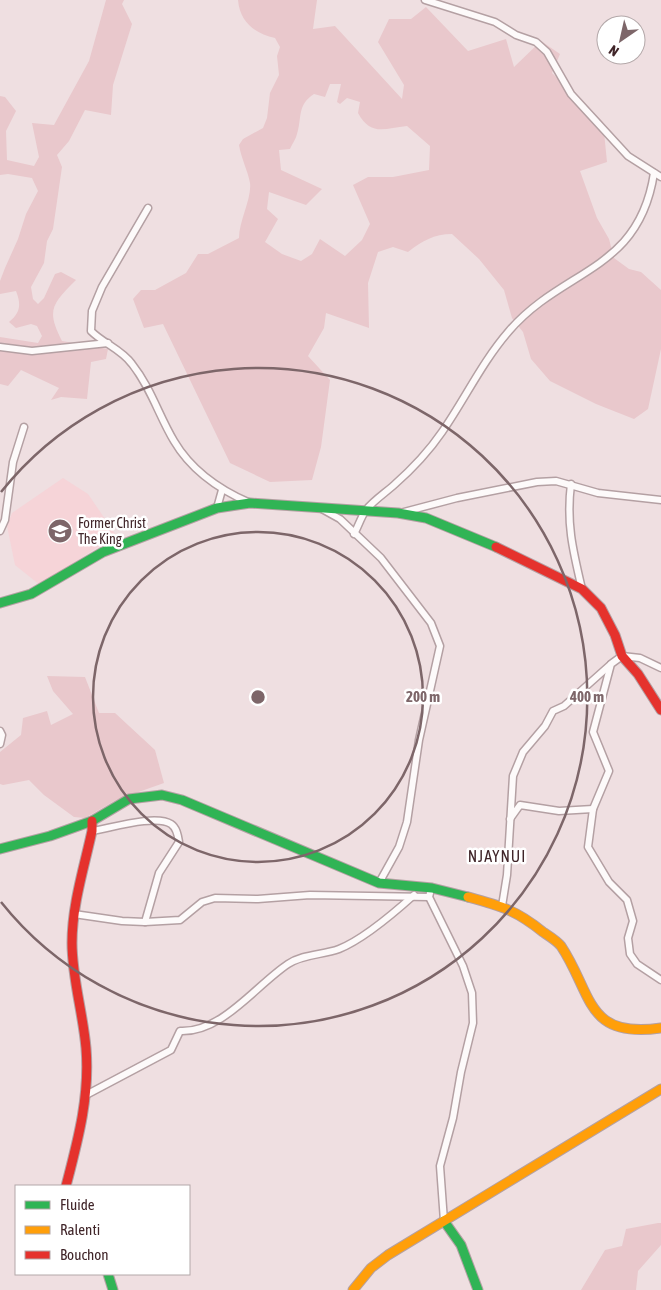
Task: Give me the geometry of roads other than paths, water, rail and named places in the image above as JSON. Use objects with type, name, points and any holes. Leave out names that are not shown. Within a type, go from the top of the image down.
[{"type":"main road","points":[[0,603],[31,594],[103,552],[217,508],[250,503],[398,513],[426,518],[448,527],[519,557],[582,589],[601,608],[615,635],[622,656],[638,674],[661,710]]},
{"type":"main road","points":[[0,849],[50,836],[92,821],[130,798],[162,795],[182,800],[379,883],[502,906],[522,914],[560,945],[595,1012],[606,1022],[626,1029],[647,1030],[661,1028]]},
{"type":"main road","points":[[66,1185],[84,1116],[86,1095],[83,1020],[73,970],[74,914],[92,831],[92,821]]},
{"type":"main road","points":[[352,1290],[379,1261],[661,1089]]},
{"type":"main road","points":[[444,1221],[461,1245],[478,1290]]},
{"type":"main road","points":[[108,1275],[113,1290]]},
{"type":"street","points":[[425,0],[495,22],[516,35],[536,42],[547,52],[571,94],[628,156],[661,177]]},
{"type":"street","points":[[354,534],[366,510],[396,483],[442,432],[474,380],[508,331],[537,304],[611,256],[633,231],[643,211],[654,173]]},
{"type":"street","points":[[148,208],[102,287],[92,311],[91,331],[98,338],[123,353],[134,366],[156,403],[174,442],[206,478],[222,490],[250,503]]},
{"type":"street","points":[[0,348],[32,351],[108,343]]},
{"type":"street","points":[[0,531],[5,520],[13,462],[24,427]]},
{"type":"street","points":[[398,513],[457,498],[536,482],[556,481],[598,493],[661,500]]},
{"type":"street","points":[[570,484],[569,533],[582,589]]},
{"type":"street","points":[[217,508],[222,490]]},
{"type":"street","points":[[321,509],[340,519],[381,558],[431,623],[440,646],[419,740],[407,822],[399,847],[379,883]]},
{"type":"street","points":[[502,906],[507,875],[513,776],[523,752],[545,726],[553,711],[564,706],[622,656],[640,658],[661,668]]},
{"type":"street","points":[[611,664],[594,732],[609,771],[593,809],[588,848],[609,882],[627,900],[633,921],[628,938],[630,954],[637,964],[661,980]]},
{"type":"street","points":[[0,731],[0,744]]},
{"type":"street","points":[[510,820],[520,805],[559,812],[593,809]]},
{"type":"street","points":[[92,831],[156,820],[171,824],[177,831],[179,842],[159,873],[145,922]]},
{"type":"street","points":[[74,914],[122,921],[180,920],[202,902],[215,898],[258,899],[310,895],[414,895],[431,892],[463,966],[472,993],[473,1023],[461,1072],[453,1118],[440,1166],[444,1221]]},
{"type":"street","points":[[86,1095],[171,1050],[180,1031],[190,1031],[214,1024],[290,963],[340,948],[382,923],[414,895]]},
{"type":"place","name":"Former Christ The King","points":[[60,531]]},
{"type":"district","name":"NJAYNUI","points":[[497,856]]}]
